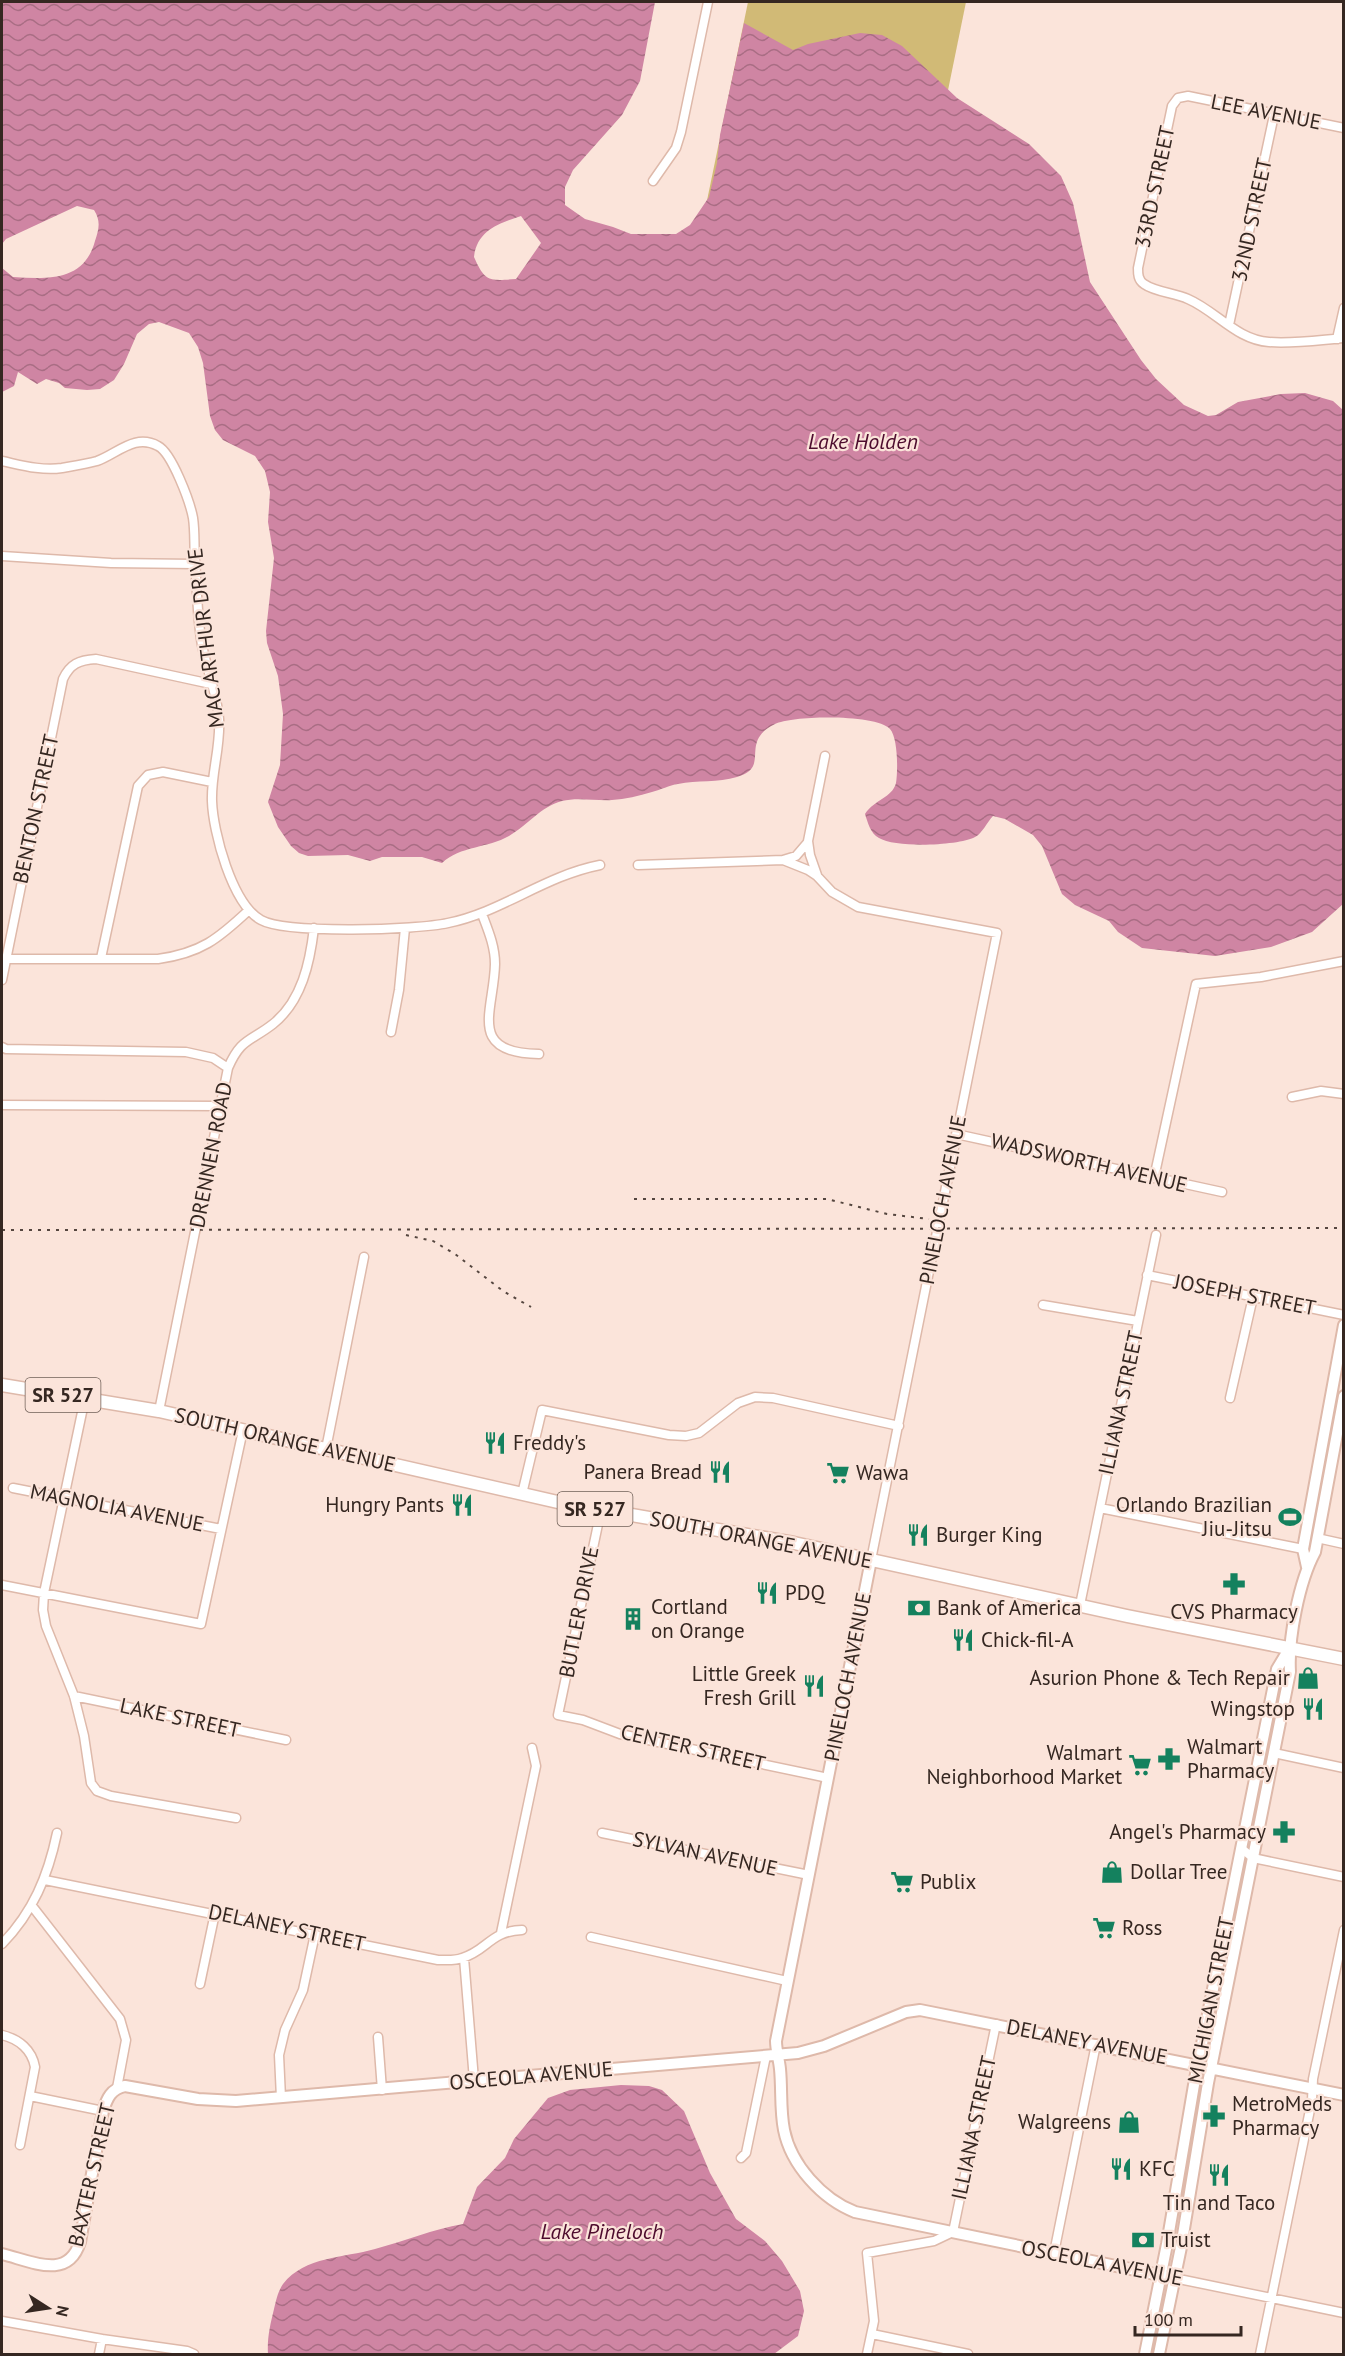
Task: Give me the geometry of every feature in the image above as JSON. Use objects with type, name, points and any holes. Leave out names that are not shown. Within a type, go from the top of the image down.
[{"type":"main road","name":"SOUTH ORANGE AVENUE","points":[[2,1385],[159,1411],[522,1494],[794,1543],[1344,1659]]},
{"type":"street","points":[[652,181],[676,148],[708,2]]},
{"type":"street","name":"LEE AVENUE","points":[[1188,96],[1344,128]]},
{"type":"street","name":"33RD STREET","points":[[1188,96],[1178,98],[1172,106],[1138,268],[1138,278],[1144,285],[1188,299],[1229,325]]},
{"type":"street","name":"32ND STREET","points":[[1229,325],[1274,115]]},
{"type":"street","points":[[1229,325],[1240,333],[1269,342],[1340,338],[1344,308]]},
{"type":"street","name":"MAC ARTHUR DRIVE","points":[[2,461],[39,468],[59,468],[99,460],[128,445],[146,442],[162,447],[175,470],[193,519],[202,644],[219,721],[212,782],[216,834],[236,888],[249,910]]},
{"type":"street","points":[[2,556],[111,563],[195,564]]},
{"type":"street","name":"BENTON STREET","points":[[2,980],[4,959],[63,679],[68,669],[81,660],[96,659],[211,684]]},
{"type":"street","points":[[817,876],[808,841],[825,756]]},
{"type":"street","points":[[101,958],[138,786],[148,775],[163,772],[212,782]]},
{"type":"street","points":[[638,865],[783,860],[796,856],[808,841]]},
{"type":"street","points":[[783,860],[796,864],[817,876]]},
{"type":"street","points":[[4,959],[158,959],[183,955],[222,935],[249,910],[262,920],[286,927],[405,928],[448,924],[482,914],[550,880],[576,870],[600,865]]},
{"type":"street","name":"PINELOCH AVENUE","points":[[817,876],[832,892],[858,907],[997,933],[776,2041],[771,2055],[783,2122],[793,2154],[829,2197],[860,2213]]},
{"type":"street","points":[[482,914],[492,944],[495,962],[488,1028],[493,1039],[505,1049],[539,1054]]},
{"type":"street","name":"DRENNEN ROAD","points":[[159,1411],[228,1068],[236,1051],[274,1023],[298,991],[308,969],[314,928]]},
{"type":"street","points":[[391,1032],[399,990],[405,928]]},
{"type":"street","points":[[1155,1178],[1196,984],[1261,977],[1344,961]]},
{"type":"street","points":[[2,1047],[6,1049],[186,1052],[213,1059],[228,1068]]},
{"type":"street","points":[[1292,1097],[1321,1091],[1344,1094]]},
{"type":"street","points":[[2,1105],[220,1106]]},
{"type":"street","name":"WADSWORTH AVENUE","points":[[956,1134],[1222,1192]]},
{"type":"street","name":"ILLIANA STREET","points":[[1080,1605],[1156,1235]]},
{"type":"street","points":[[326,1449],[364,1257]]},
{"type":"street","name":"JOSEPH STREET","points":[[1147,1275],[1344,1315]]},
{"type":"street","points":[[1230,1398],[1253,1297]]},
{"type":"street","points":[[1043,1305],[1138,1321]]},
{"type":"street","name":"MICHIGAN STREET","points":[[1159,2355],[1211,2068],[1290,1672],[1289,1649],[1306,1567],[1304,1549],[1344,1324]]},
{"type":"street","name":"MICHIGAN STREET","points":[[1306,1567],[1315,1552],[1344,1396]]},
{"type":"street","points":[[522,1494],[542,1410],[669,1435],[686,1436],[699,1433],[738,1403],[755,1397],[773,1398],[899,1426]]},
{"type":"street","points":[[85,1398],[66,1498],[44,1593],[43,1610],[46,1626],[74,1696],[93,1788],[104,1794],[236,1818]]},
{"type":"street","points":[[2,1584],[201,1624],[243,1431]]},
{"type":"street","points":[[1322,1440],[1335,1443]]},
{"type":"street","name":"MAGNOLIA AVENUE","points":[[13,1488],[221,1529]]},
{"type":"street","points":[[1100,1508],[1304,1549]]},
{"type":"street","name":"BUTLER DRIVE","points":[[558,1715],[589,1558],[601,1510]]},
{"type":"street","points":[[1308,1525],[1317,1538],[1344,1544]]},
{"type":"street","name":"MICHIGAN STREET","points":[[1145,2355],[1198,2065],[1277,1669],[1289,1649]]},
{"type":"street","name":"LAKE STREET","points":[[74,1696],[286,1740]]},
{"type":"street","name":"CENTER STREET","points":[[558,1715],[583,1720],[620,1734],[828,1778]]},
{"type":"street","points":[[501,1933],[536,1766],[532,1748]]},
{"type":"street","points":[[1274,1753],[1344,1768]]},
{"type":"street","points":[[2,1944],[32,1906],[45,1880],[57,1833]]},
{"type":"street","name":"SYLVAN AVENUE","points":[[602,1833],[808,1875]]},
{"type":"street","points":[[1241,1848],[1253,1858],[1344,1877]]},
{"type":"street","name":"DELANEY STREET","points":[[45,1880],[438,1960],[464,1958]]},
{"type":"street","name":"BAXTER STREET","points":[[2,2254],[55,2266],[68,2262],[73,2257],[80,2242],[102,2111],[106,2099],[117,2088],[126,2040],[120,2019],[32,1906]]},
{"type":"street","points":[[200,1984],[215,1914]]},
{"type":"street","points":[[474,2080],[464,1958],[501,1933],[508,1930],[522,1930]]},
{"type":"street","points":[[1260,2355],[1344,1930]]},
{"type":"street","points":[[281,2098],[279,2055],[285,2030],[303,1990],[315,1934]]},
{"type":"street","points":[[591,1937],[694,1962],[787,1981]]},
{"type":"street","points":[[1222,1942],[1235,1945]]},
{"type":"street","name":"OSCEOLA AVENUE","points":[[117,2088],[135,2086],[181,2097],[216,2101],[281,2098],[771,2055],[814,2050],[911,2011],[937,2012]]},
{"type":"street","name":"DELANEY AVENUE","points":[[937,2012],[1344,2095]]},
{"type":"street","name":"ILLIANA STREET","points":[[953,2232],[996,2024]]},
{"type":"street","points":[[2,2035],[22,2044],[33,2055],[35,2067],[20,2145]]},
{"type":"street","points":[[378,2037],[381,2090]]},
{"type":"street","points":[[1054,2253],[1096,2044]]},
{"type":"street","points":[[741,2158],[746,2153],[771,2055]]},
{"type":"street","points":[[30,2096],[102,2111]]},
{"type":"street","points":[[1178,2181],[1183,2192],[1189,2196]]},
{"type":"street","name":"OSCEOLA AVENUE","points":[[860,2213],[1344,2313]]},
{"type":"street","points":[[867,2355],[874,2321],[867,2253],[934,2241],[953,2232]]},
{"type":"street","points":[[2,2321],[190,2353]]},
{"type":"street","points":[[872,2334],[968,2355]]},
{"type":"street","points":[[99,2355],[102,2339]]},
{"type":"shaded area","points":[[748,2],[966,2],[914,257],[704,215]]},
{"type":"water","name":"Lake Holden","points":[[2,2],[655,2],[640,81],[622,115],[573,170],[565,187],[565,205],[585,219],[631,234],[676,234],[690,225],[709,197],[744,23],[793,50],[808,44],[860,33],[882,35],[902,46],[957,98],[1029,144],[1061,176],[1073,203],[1090,282],[1141,360],[1156,379],[1184,405],[1208,416],[1216,415],[1238,402],[1281,394],[1305,393],[1333,401],[1343,410],[1343,904],[1312,932],[1271,947],[1215,956],[1142,948],[1118,932],[1109,921],[1075,905],[1062,894],[1042,846],[1033,835],[1005,819],[993,816],[978,835],[967,840],[941,844],[898,843],[876,836],[865,814],[894,788],[897,771],[895,740],[890,729],[882,724],[853,718],[799,719],[775,724],[758,738],[755,761],[747,773],[722,780],[675,785],[622,799],[562,801],[547,807],[509,836],[457,853],[442,863],[422,857],[382,857],[370,861],[348,855],[308,856],[299,853],[291,846],[278,827],[268,802],[280,765],[283,714],[278,676],[267,643],[266,631],[274,558],[268,522],[270,492],[265,471],[255,456],[223,440],[215,430],[210,416],[203,363],[198,347],[189,333],[159,322],[149,324],[137,334],[114,380],[100,389],[65,388],[59,383],[46,379],[37,384],[18,372],[14,386],[2,392],[2,268],[13,277],[26,278],[51,277],[73,271],[90,254],[98,233],[98,218],[94,210],[77,206],[6,239],[2,244]],"holes":[[[521,216],[541,243],[516,279],[494,280],[489,278],[481,271],[474,257],[476,248],[485,234],[498,225]]]},
{"type":"water","name":"Lake Pineloch","points":[[621,2085],[649,2086],[662,2090],[684,2111],[710,2173],[736,2219],[765,2241],[782,2261],[800,2291],[804,2311],[798,2336],[774,2354],[268,2354],[269,2332],[277,2296],[283,2284],[292,2275],[302,2268],[326,2259],[375,2249],[463,2224],[477,2187],[505,2158],[514,2139],[548,2098],[570,2090]]},
{"type":"railway","points":[[634,1199],[827,1199],[887,1214],[929,1219]]},
{"type":"railway","points":[[2,1230],[1344,1228]]},
{"type":"railway","points":[[406,1235],[433,1241],[455,1254],[503,1291],[531,1307]]},
{"type":"place","name":"Freddy's","points":[[495,1443]]},
{"type":"place","name":"Panera Bread","points":[[720,1472]]},
{"type":"place","name":"Wawa","points":[[838,1473]]},
{"type":"place","name":"Hungry Pants","points":[[462,1505]]},
{"type":"place","name":"Orlando Brazilian Jiu-Jitsu","points":[[1290,1517]]},
{"type":"place","name":"Burger King","points":[[918,1535]]},
{"type":"place","name":"CVS Pharmacy","points":[[1234,1584]]},
{"type":"place","name":"PDQ","points":[[767,1593]]},
{"type":"place","name":"Bank of America","points":[[919,1608]]},
{"type":"place","name":"Cortland on Orange","points":[[633,1619]]},
{"type":"place","name":"Chick-fil-A","points":[[963,1640]]},
{"type":"place","name":"Asurion Phone & Tech Repair","points":[[1308,1678]]},
{"type":"place","name":"Little Greek Fresh Grill","points":[[814,1686]]},
{"type":"place","name":"Wingstop","points":[[1313,1709]]},
{"type":"place","name":"Walmart Pharmacy","points":[[1169,1759]]},
{"type":"place","name":"Walmart Neighborhood Market","points":[[1140,1765]]},
{"type":"place","name":"Angel's Pharmacy","points":[[1284,1832]]},
{"type":"place","name":"Dollar Tree","points":[[1112,1872]]},
{"type":"place","name":"Publix","points":[[902,1882]]},
{"type":"place","name":"Ross","points":[[1104,1928]]},
{"type":"place","name":"MetroMeds Pharmacy","points":[[1214,2116]]},
{"type":"place","name":"Walgreens","points":[[1129,2122]]},
{"type":"place","name":"KFC","points":[[1121,2169]]},
{"type":"place","name":"Tin and Taco","points":[[1219,2175]]},
{"type":"place","name":"Truist","points":[[1143,2240]]}]
